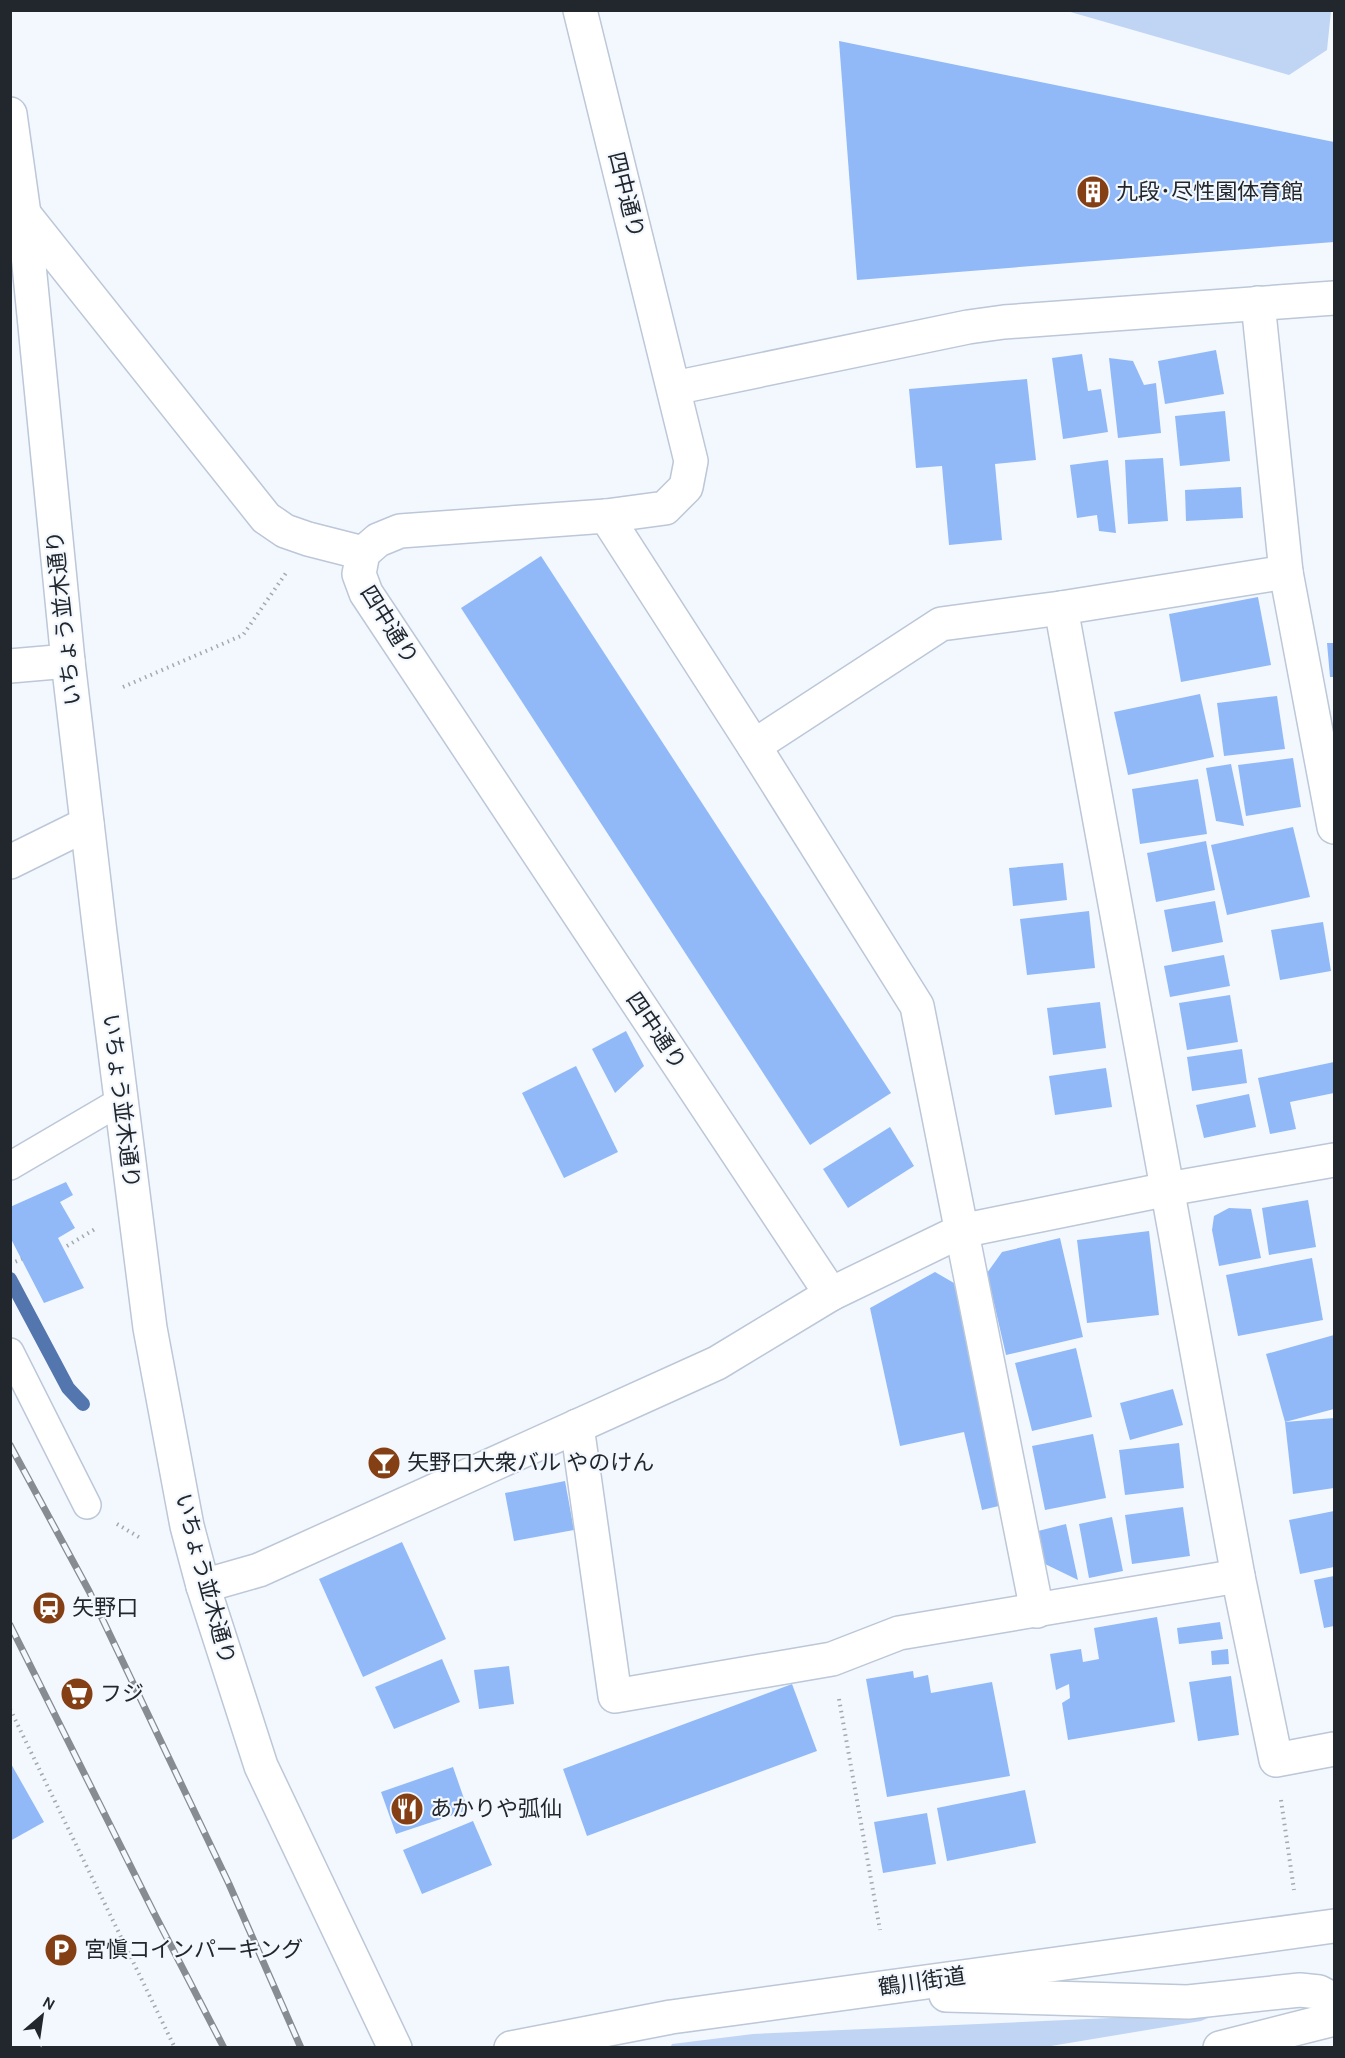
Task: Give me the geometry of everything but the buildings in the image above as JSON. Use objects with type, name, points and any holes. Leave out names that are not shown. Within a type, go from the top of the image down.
[{"type":"street","name":"四中通り","points":[[580,10],[691,461],[686,487],[665,508],[606,516],[400,531],[378,540],[363,553],[359,574],[366,593],[831,1294]]},
{"type":"street","name":"いちょう並木通り","points":[[11,132],[24,214],[68,661],[121,1101],[150,1328],[186,1526],[261,1766],[395,2048]]},
{"type":"street","points":[[24,214],[266,518],[285,531],[363,553]]},
{"type":"street","points":[[674,388],[957,329],[1004,322],[1335,298]]},
{"type":"street","points":[[1258,303],[1286,572],[1329,764],[1335,827]]},
{"type":"street","points":[[606,516],[917,1006],[1037,1611]]},
{"type":"street","points":[[754,746],[941,624],[1061,608],[1286,572]]},
{"type":"street","points":[[1061,608],[1238,1576],[1276,1760],[1335,1749]]},
{"type":"street","points":[[10,666],[68,661]]},
{"type":"street","points":[[10,862],[87,824]]},
{"type":"street","points":[[203,1586],[259,1570],[717,1363],[831,1294],[962,1231],[1168,1189],[1335,1160]]},
{"type":"street","points":[[577,1426],[615,1696],[832,1659],[899,1633],[1238,1576]]},
{"type":"street","name":"鶴川街道","points":[[511,2048],[671,2017],[1335,1926]]},
{"type":"street","points":[[848,1993],[1188,2002],[1300,1990],[1319,1992],[1335,2000]]},
{"type":"street","points":[[652,2048],[671,2017]]},
{"type":"street","points":[[1220,2048],[1335,2019]]},
{"type":"lane","points":[[10,1166],[121,1101]]},
{"type":"lane","points":[[10,1352],[87,1504]]},
{"type":"path","points":[[123,687],[243,635],[287,571],[285,531]]},
{"type":"path","points":[[67,1246],[95,1229]]},
{"type":"path","points":[[10,1264],[21,1259]]},
{"type":"path","points":[[832,1659],[880,1930]]},
{"type":"path","points":[[10,1708],[175,2048]]},
{"type":"path","points":[[1276,1760],[1294,1891]]},
{"type":"shaded area","points":[[1067,11],[1331,11],[1327,50],[1289,75]]},
{"type":"shaded area","points":[[1200,2014],[1209,2016],[1201,2021],[1045,2047],[670,2048],[672,2044],[753,2034]]},
{"type":"waterway","points":[[10,1279],[68,1388],[83,1404]]},
{"type":"railway","points":[[10,1445],[89,1591],[229,1884],[301,2048]]},
{"type":"railway","points":[[10,1625],[224,2048]]},
{"type":"place","name":"九段･尽性園体育館","points":[[1093,192]]},
{"type":"place","name":"矢野口大衆バル やのけん","points":[[384,1463]]},
{"type":"place","name":"矢野口","points":[[49,1608]]},
{"type":"place","name":"フジ","points":[[77,1694]]},
{"type":"place","name":"あかりや弧仙","points":[[407,1809]]},
{"type":"place","name":"宮愼コインパーキング","points":[[61,1950]]}]
